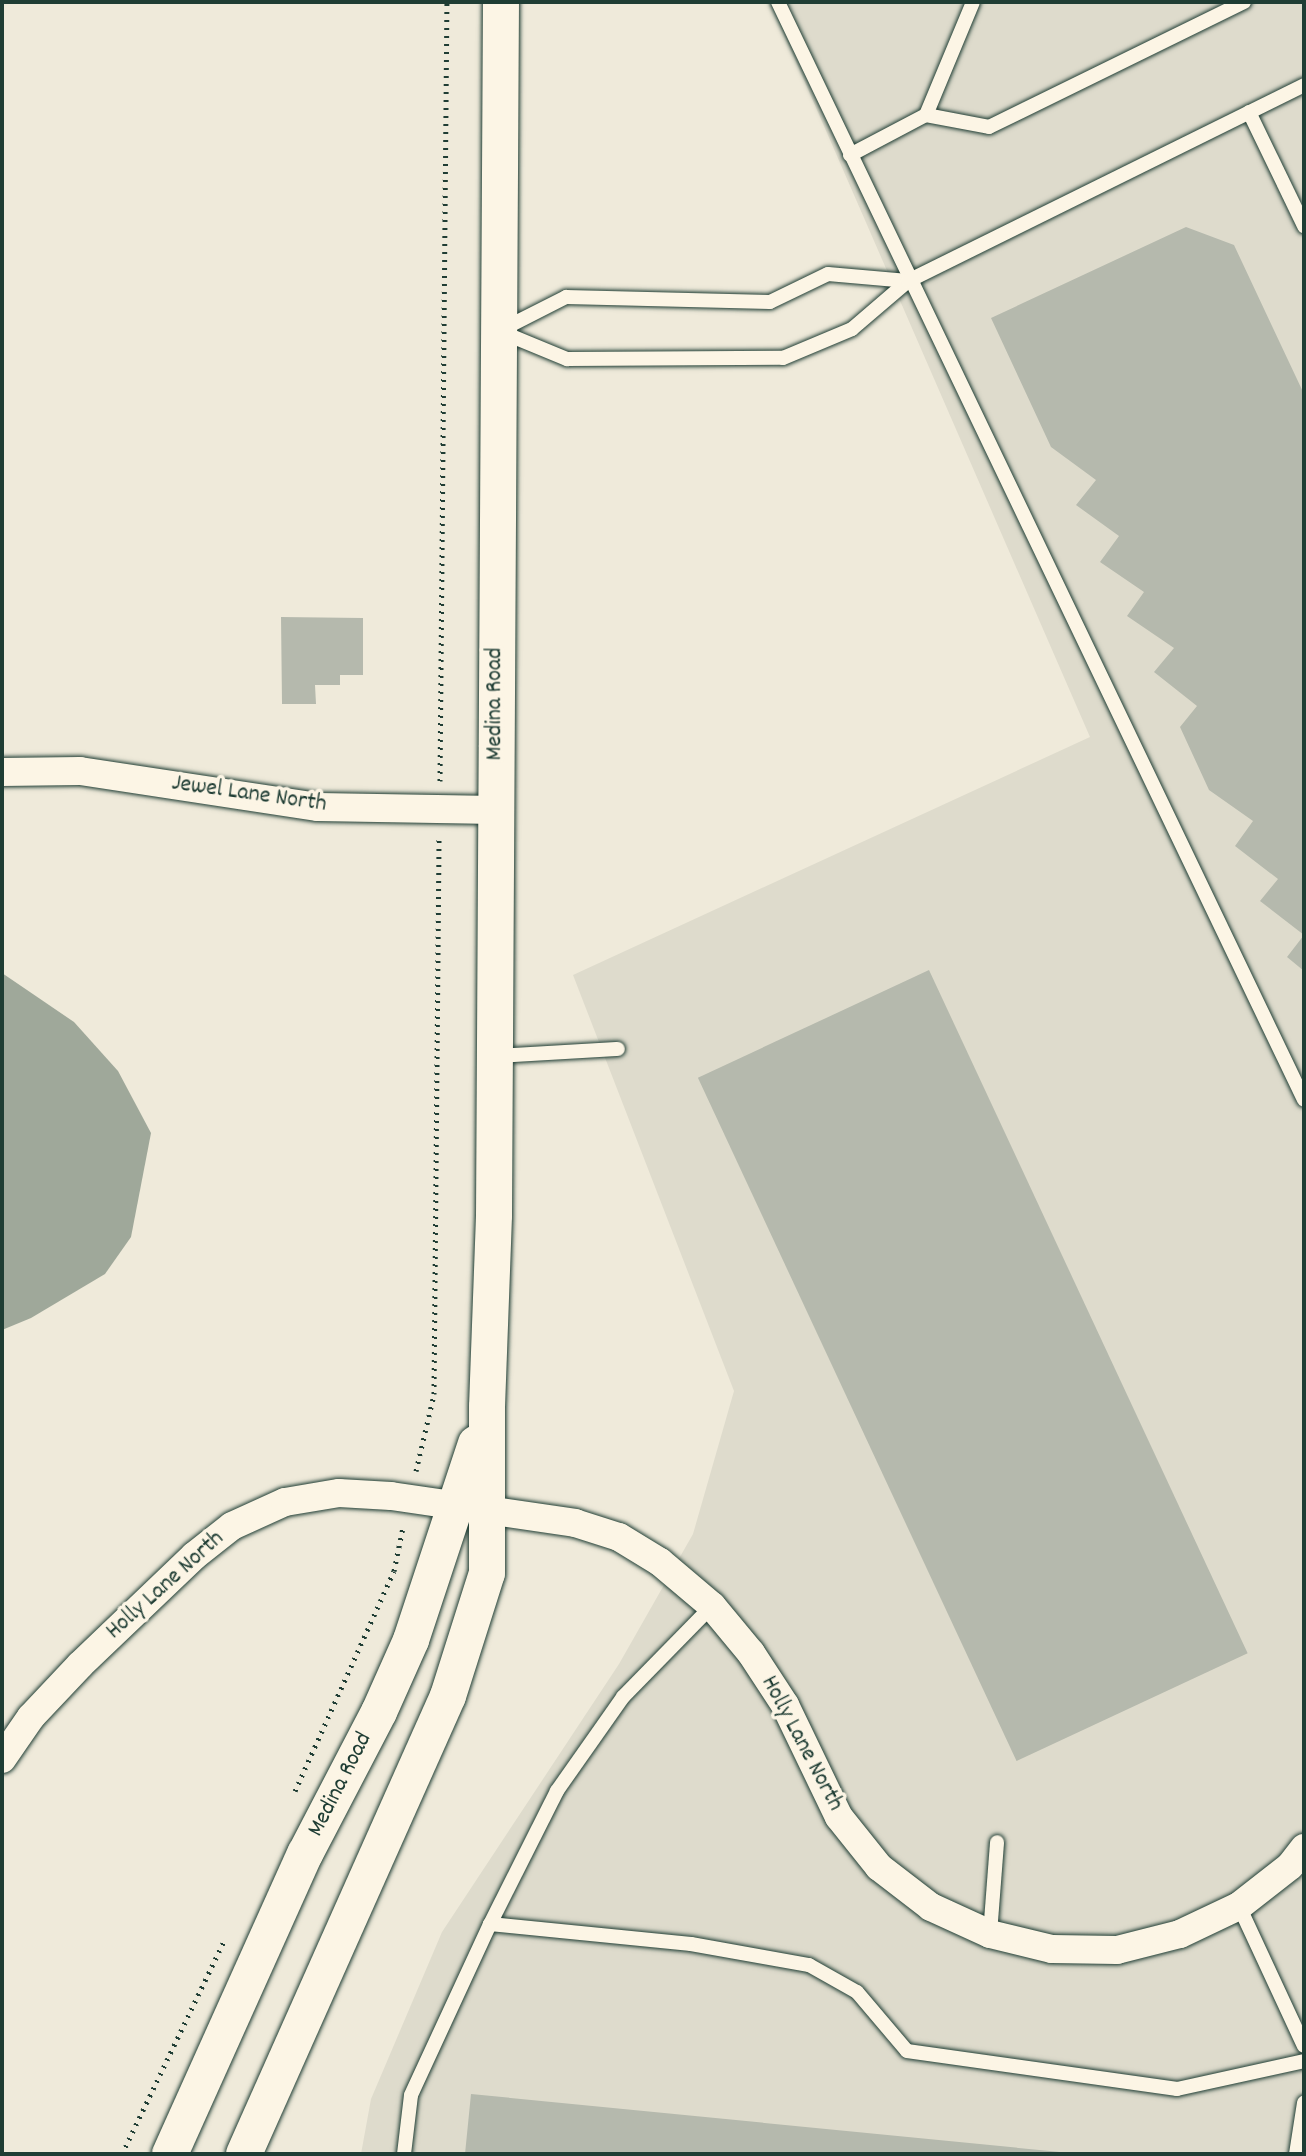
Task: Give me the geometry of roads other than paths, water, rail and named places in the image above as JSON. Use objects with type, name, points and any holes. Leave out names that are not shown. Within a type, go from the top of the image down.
[{"type":"street","name":"Medina Road","points":[[170,2154],[305,1854],[379,1712],[472,1507],[487,1407],[494,1215],[501,2]]},
{"type":"street","name":"Jewel Lane North","points":[[2,772],[80,771],[318,807],[496,810]]},
{"type":"street","name":"Holly Lane North","points":[[2,1759],[31,1717],[80,1665],[194,1556],[232,1526],[285,1502],[326,1495],[410,1499],[561,1520],[619,1537],[660,1562],[712,1606],[751,1653],[785,1705],[839,1817],[879,1867],[931,1907],[990,1934],[1052,1949],[1117,1950],[1180,1934],[1239,1906],[1290,1866],[1304,1848]]},
{"type":"street","name":"Medina Road","points":[[244,2154],[448,1696],[487,1573],[472,1507]]},
{"type":"lane","points":[[778,2],[908,281],[1304,1100]]},
{"type":"lane","points":[[926,115],[973,2]]},
{"type":"lane","points":[[850,155],[926,115],[989,127],[1244,2]]},
{"type":"lane","points":[[499,331],[567,359],[783,358],[852,329],[908,281],[1304,85]]},
{"type":"lane","points":[[1249,112],[1304,226]]},
{"type":"lane","points":[[499,331],[566,297],[770,302],[828,274],[908,281]]},
{"type":"lane","points":[[495,1056],[618,1049]]},
{"type":"lane","points":[[404,2154],[411,2095],[490,1924],[566,1779],[623,1697],[712,1606]]},
{"type":"lane","points":[[990,1934],[997,1842]]},
{"type":"lane","points":[[1239,1906],[1304,2046]]},
{"type":"lane","points":[[490,1924],[691,1944],[809,1965],[857,1992],[907,2051],[1177,2089],[1304,2061]]},
{"type":"lane","points":[[1296,2154],[1304,2103]]}]
